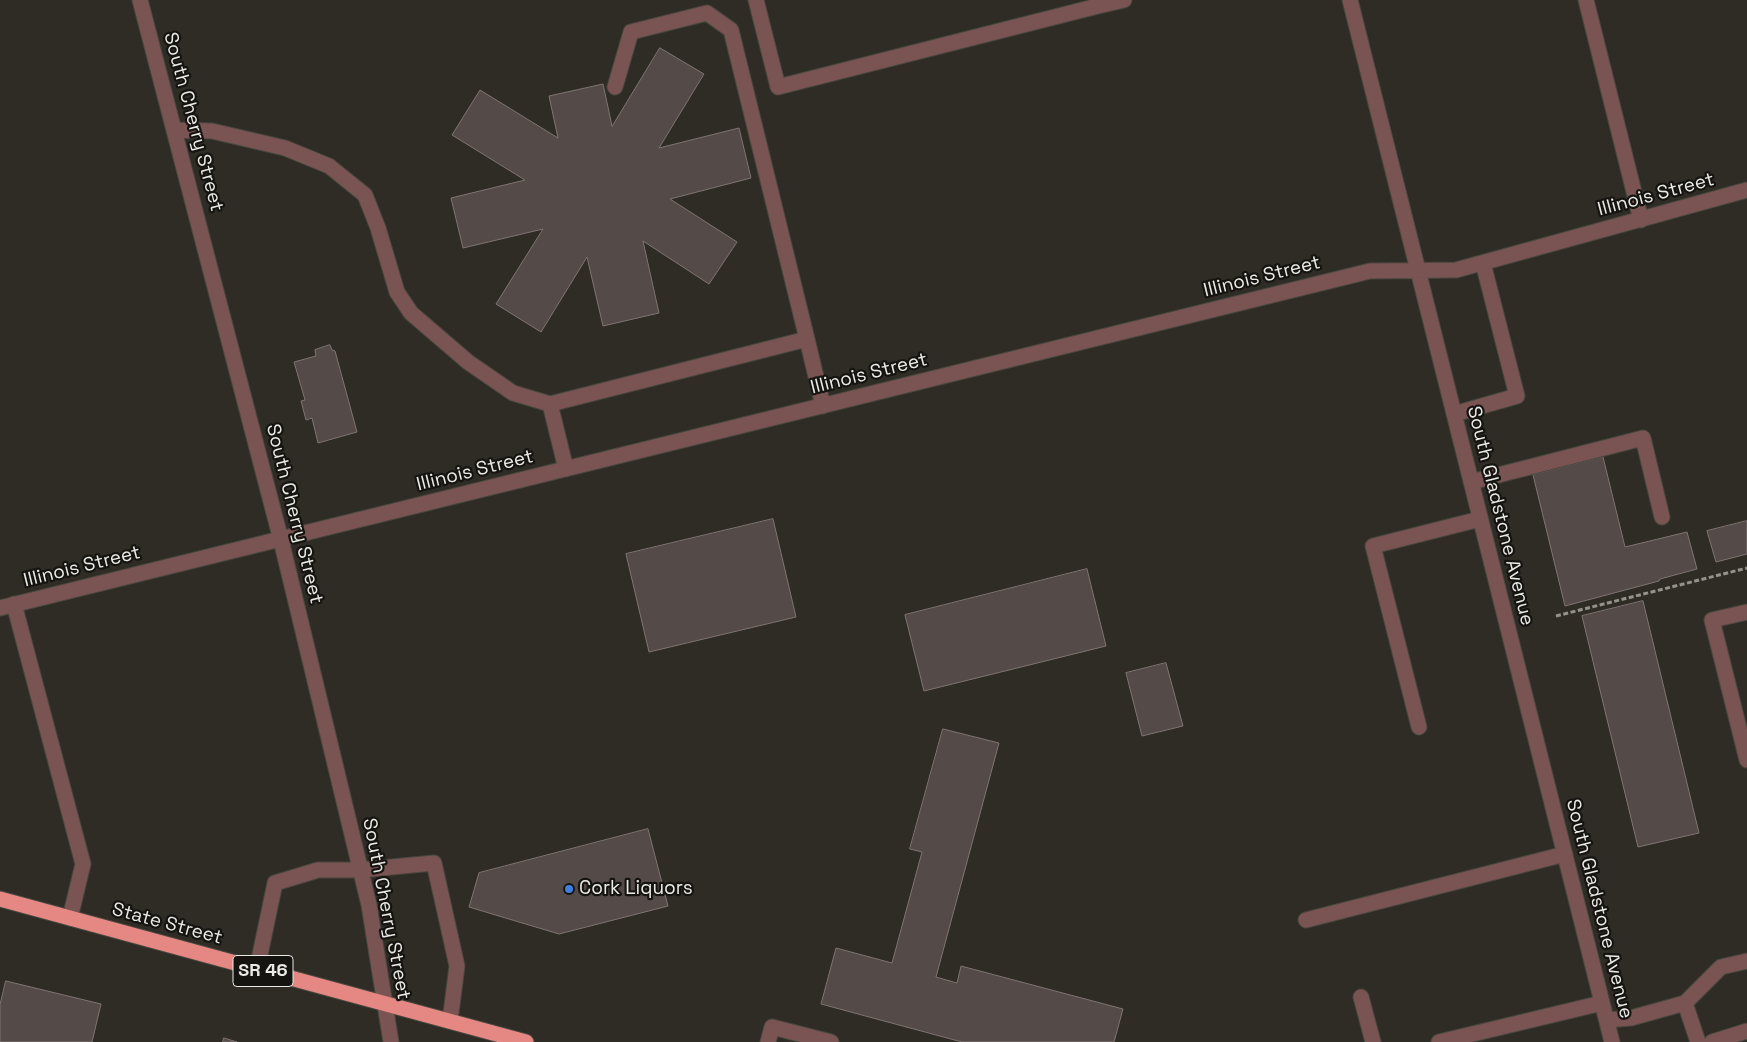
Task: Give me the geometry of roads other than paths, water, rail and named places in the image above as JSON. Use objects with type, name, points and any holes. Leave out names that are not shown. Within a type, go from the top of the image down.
[{"type":"highway","name":"State Street","points":[[0,899],[526,1042]]},
{"type":"street","name":"South Cherry Street","points":[[140,0],[281,540],[369,905],[391,1042]]},
{"type":"street","points":[[756,0],[778,87],[1097,3],[1124,0]]},
{"type":"street","name":"South Gladstone Avenue","points":[[1350,0],[1612,1042]]},
{"type":"street","points":[[1586,0],[1641,220]]},
{"type":"street","points":[[615,87],[631,32],[707,14],[731,30],[823,406]]},
{"type":"street","points":[[174,130],[212,131],[276,146],[329,166],[365,195],[378,228],[397,292],[410,313],[468,362],[513,394],[550,404],[807,339]]},
{"type":"street","name":"Illinois Street","points":[[7,606],[1370,271],[1456,270],[1747,190]]},
{"type":"street","points":[[1454,414],[1517,396],[1483,263]]},
{"type":"street","points":[[550,404],[566,470]]},
{"type":"street","points":[[1471,482],[1642,438],[1662,517]]},
{"type":"street","points":[[1419,727],[1373,546],[1480,519]]},
{"type":"street","points":[[7,606],[83,864],[70,918]]},
{"type":"street","points":[[1747,612],[1712,620],[1747,760]]},
{"type":"street","points":[[1306,920],[1565,854]]},
{"type":"street","points":[[257,969],[275,883],[318,870],[360,870],[434,864],[457,966],[450,1022]]},
{"type":"street","points":[[1607,1020],[1631,1018],[1685,1003],[1721,967],[1747,961]]},
{"type":"street","points":[[1361,997],[1373,1042]]},
{"type":"street","points":[[1685,1003],[1698,1042]]},
{"type":"street","points":[[1439,1042],[1602,1004]]},
{"type":"street","points":[[768,1042],[772,1027],[831,1042]]},
{"type":"street","points":[[1712,1042],[1747,1031]]},
{"type":"place","name":"Cork Liquors","points":[[569,889]]}]
